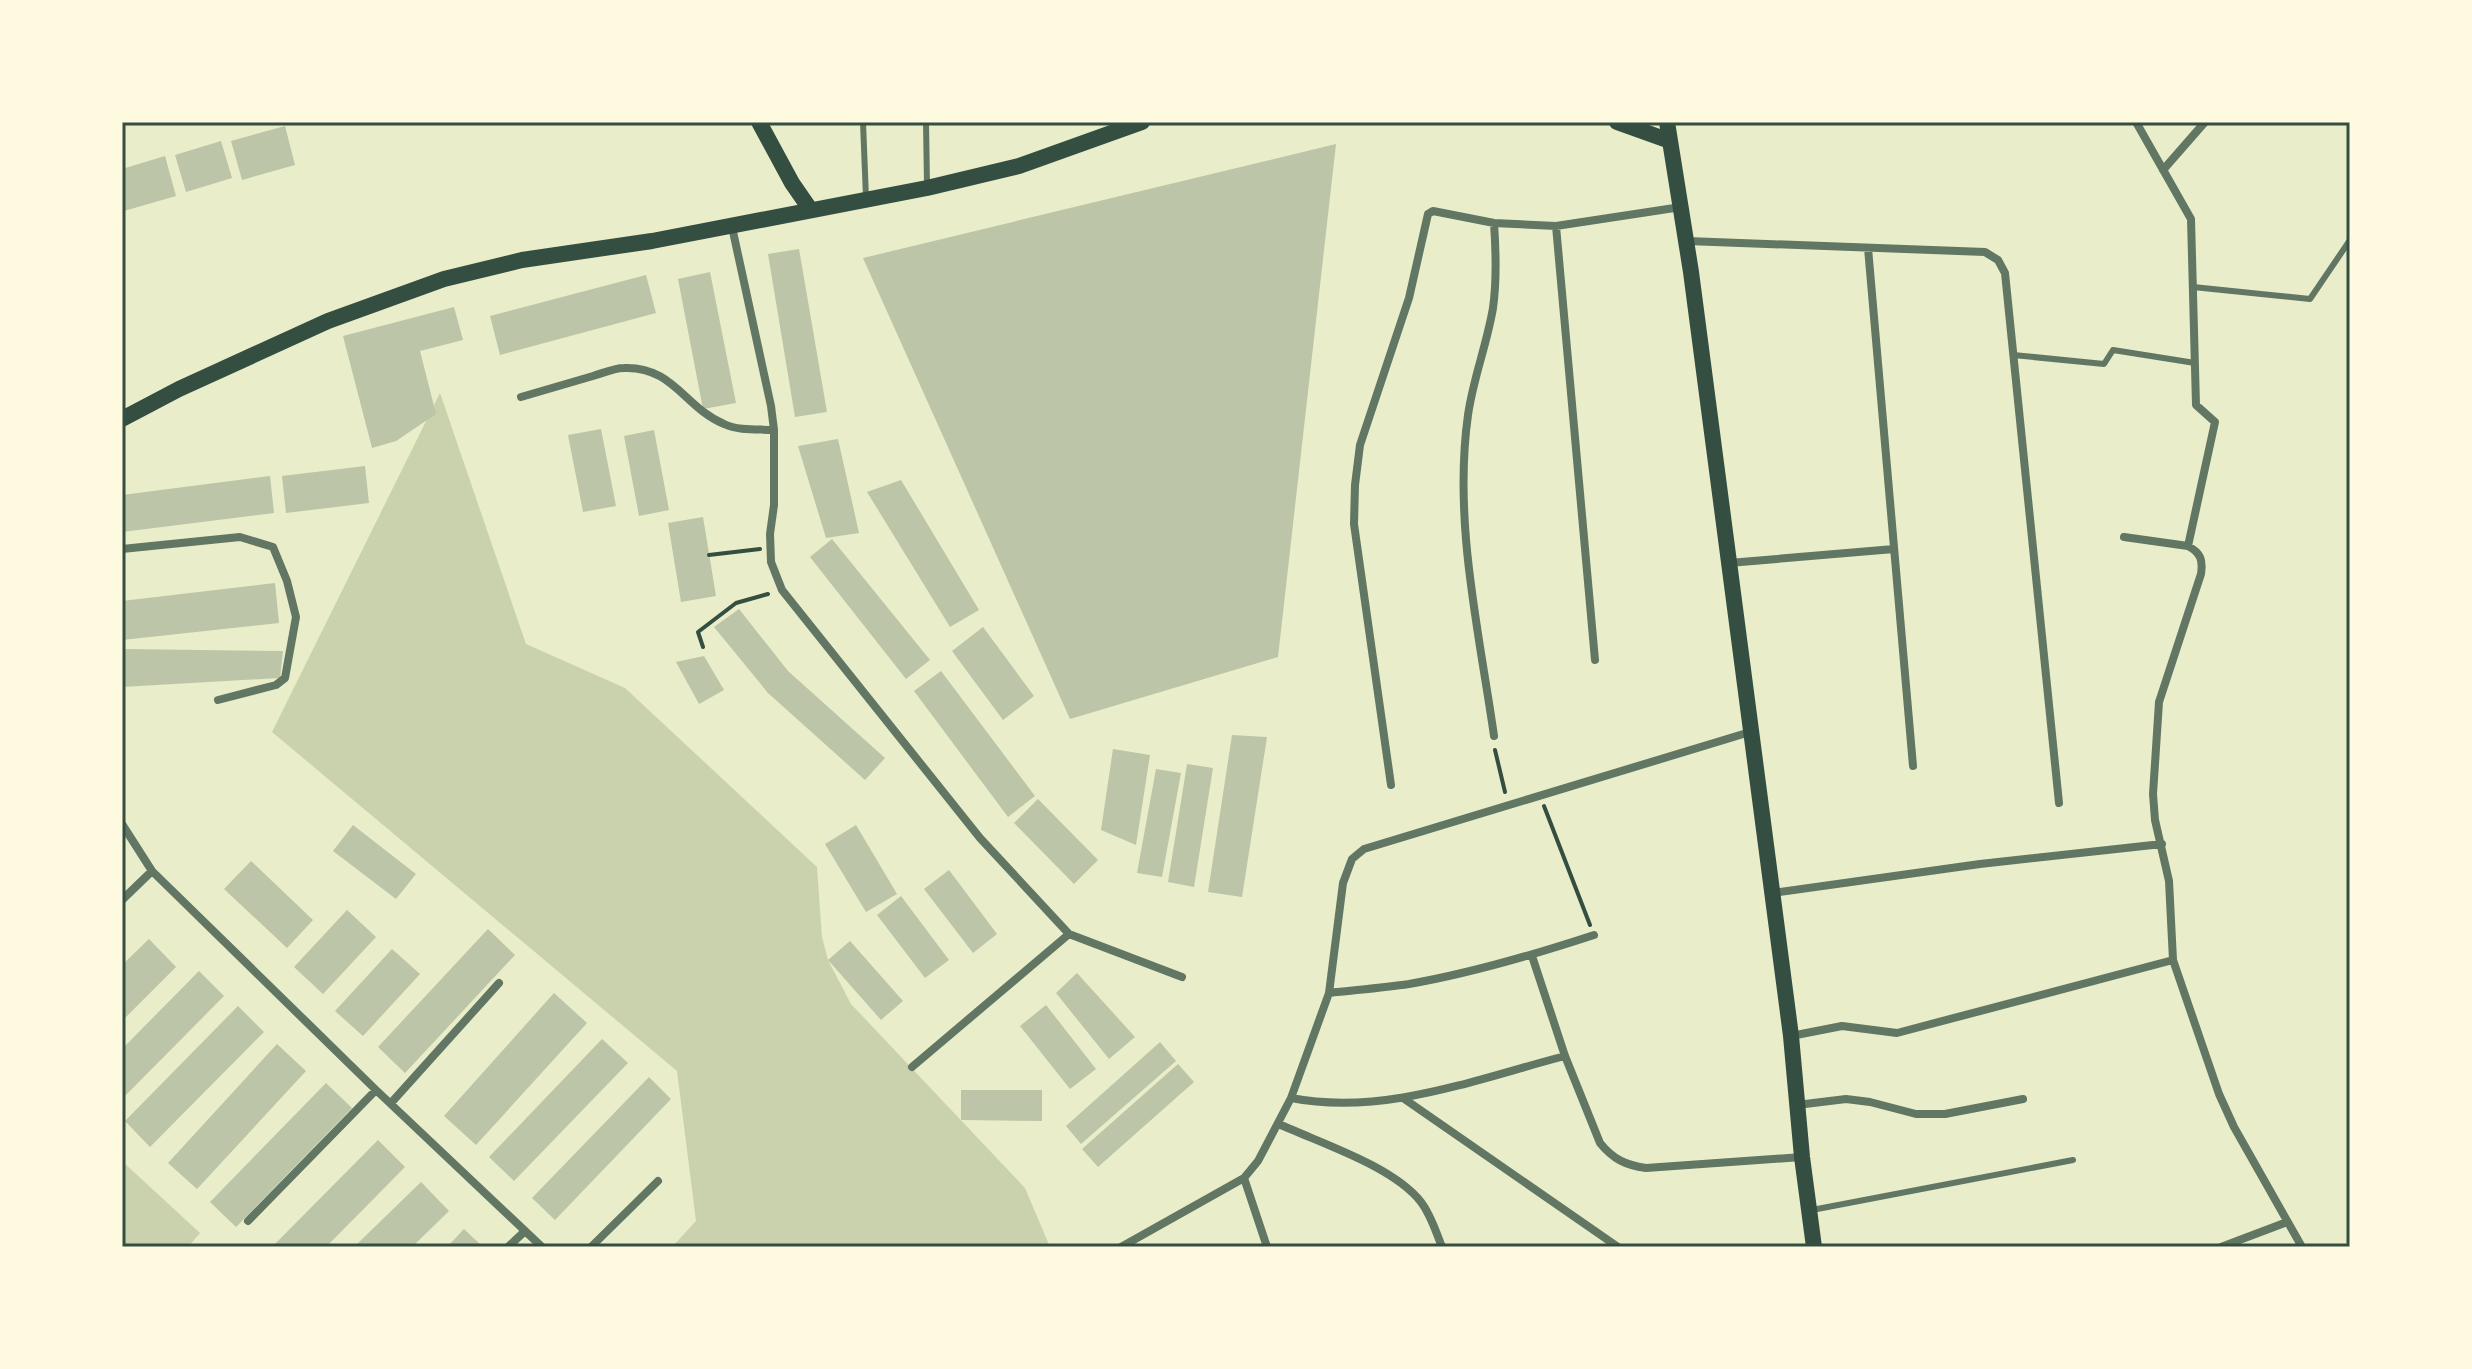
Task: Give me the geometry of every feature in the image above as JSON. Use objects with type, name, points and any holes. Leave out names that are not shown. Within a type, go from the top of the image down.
[{"type":"main road","points":[[759,122],[810,209]]},
{"type":"main road","points":[[122,419],[179,389],[328,321],[444,279],[522,260],[732,227],[927,188],[1019,166],[1142,122]]},
{"type":"main road","points":[[1617,122],[1670,141]]},
{"type":"main road","points":[[1667,122],[1686,240],[1791,1036],[1814,1247]]},
{"type":"street","points":[[2136,122],[2191,219],[2196,405],[2215,422],[2188,546]]},
{"type":"street","points":[[2163,170],[2205,122]]},
{"type":"street","points":[[1391,785],[1354,524],[1355,485],[1360,445],[1409,298],[1428,214],[1433,211],[1494,223],[1556,226],[1681,207]]},
{"type":"street","points":[[1494,223],[1496,279],[1492,311],[1468,415],[1464,481],[1467,545],[1494,736]]},
{"type":"street","points":[[1556,226],[1595,660]]},
{"type":"street","points":[[732,227],[768,382],[774,430],[774,505],[770,548],[771,562],[782,590],[980,838],[1069,934],[1182,977]]},
{"type":"street","points":[[1686,240],[1985,252],[1998,260],[2005,273],[2059,803]]},
{"type":"street","points":[[1868,248],[1913,766]]},
{"type":"street","points":[[521,397],[621,368],[639,369],[658,373],[708,415],[725,425],[774,430]]},
{"type":"street","points":[[122,549],[240,537],[273,547],[287,581],[296,617],[285,678],[276,685],[218,700]]},
{"type":"street","points":[[2124,537],[2188,546],[2197,551],[2203,564],[2159,702],[2153,794],[2155,820],[2169,881],[2173,960],[2219,1094],[2302,1247]]},
{"type":"street","points":[[1728,563],[1894,549]]},
{"type":"street","points":[[1121,1247],[1244,1178],[1258,1161],[1291,1098],[1329,993],[1343,883],[1352,859],[1364,849],[1750,732]]},
{"type":"street","points":[[122,824],[152,871],[542,1247]]},
{"type":"street","points":[[1772,893],[1980,864],[2162,844]]},
{"type":"street","points":[[122,900],[152,871]]},
{"type":"street","points":[[912,1067],[1069,934]]},
{"type":"street","points":[[1329,993],[1407,984],[1532,956],[1594,935]]},
{"type":"street","points":[[1532,956],[1565,1056],[1600,1143],[1609,1154],[1630,1166],[1646,1168],[1802,1157]]},
{"type":"street","points":[[1791,1036],[1842,1026],[1897,1033],[2173,960]]},
{"type":"street","points":[[391,1103],[499,983]]},
{"type":"street","points":[[1291,1098],[1339,1104],[1403,1098],[1565,1056]]},
{"type":"street","points":[[248,1221],[376,1090]]},
{"type":"street","points":[[1403,1098],[1618,1247]]},
{"type":"street","points":[[1797,1105],[1846,1099],[1916,1114],[1945,1114],[2023,1099]]},
{"type":"street","points":[[1279,1124],[1371,1165],[1401,1182],[1421,1202],[1442,1247]]},
{"type":"street","points":[[1244,1178],[1267,1247]]},
{"type":"street","points":[[591,1247],[658,1181]]},
{"type":"street","points":[[2221,1247],[2287,1222]]},
{"type":"street","points":[[508,1247],[525,1231]]},
{"type":"lane","points":[[863,122],[866,199]]},
{"type":"lane","points":[[926,122],[927,188]]},
{"type":"lane","points":[[2193,287],[2310,299],[2350,240]]},
{"type":"lane","points":[[2013,355],[2104,364],[2113,350],[2195,363]]},
{"type":"lane","points":[[1809,1210],[2073,1160]]},
{"type":"path","points":[[709,555],[770,548]]},
{"type":"path","points":[[703,647],[698,632],[736,603],[782,590]]},
{"type":"path","points":[[1494,736],[1508,806]]},
{"type":"path","points":[[1540,796],[1594,935]]},
{"type":"green space","points":[[440,393],[526,644],[625,688],[817,867],[822,937],[828,960],[851,1004],[1025,1188],[1050,1247],[672,1247],[696,1221],[677,1071],[272,732]]},
{"type":"green space","points":[[122,1161],[200,1233],[188,1247],[122,1247]]},
{"type":"building","points":[[285,126],[295,165],[242,180],[231,141]]},
{"type":"building","points":[[221,141],[232,178],[186,192],[175,155]]},
{"type":"building","points":[[1336,144],[1278,657],[1070,719],[863,258]]},
{"type":"building","points":[[165,156],[176,196],[124,211],[122,169]]},
{"type":"building","points":[[799,249],[827,412],[795,417],[768,254]]},
{"type":"building","points":[[710,272],[736,403],[703,409],[678,279]]},
{"type":"building","points":[[646,275],[656,313],[500,355],[490,316]]},
{"type":"building","points":[[454,307],[463,340],[420,351],[436,414],[396,441],[372,448],[343,336]]},
{"type":"building","points":[[601,429],[616,506],[583,512],[568,435]]},
{"type":"building","points":[[654,430],[669,510],[639,516],[624,436]]},
{"type":"building","points":[[838,439],[859,533],[826,538],[798,446]]},
{"type":"building","points":[[365,466],[369,503],[286,513],[282,476]]},
{"type":"building","points":[[270,476],[274,513],[122,532],[122,495]]},
{"type":"building","points":[[901,480],[979,610],[950,627],[867,492]]},
{"type":"building","points":[[703,517],[716,596],[681,602],[668,523]]},
{"type":"building","points":[[832,539],[930,660],[906,679],[810,557]]},
{"type":"building","points":[[275,583],[279,623],[122,640],[122,601]]},
{"type":"building","points":[[739,609],[788,671],[885,758],[865,780],[768,693],[714,627]]},
{"type":"building","points":[[983,627],[1034,696],[1003,720],[952,651]]},
{"type":"building","points":[[122,649],[283,651],[280,678],[122,687]]},
{"type":"building","points":[[704,656],[724,690],[699,704],[676,662]]},
{"type":"building","points":[[941,671],[1035,796],[1008,817],[914,691]]},
{"type":"building","points":[[1232,735],[1267,737],[1242,897],[1208,892]]},
{"type":"building","points":[[1113,749],[1150,755],[1136,845],[1101,830]]},
{"type":"building","points":[[1187,764],[1213,768],[1194,887],[1168,882]]},
{"type":"building","points":[[1156,769],[1181,773],[1162,877],[1137,873]]},
{"type":"building","points":[[1038,799],[1098,860],[1074,884],[1014,823]]},
{"type":"building","points":[[353,825],[416,874],[396,899],[333,851]]},
{"type":"building","points":[[856,825],[897,894],[866,912],[825,844]]},
{"type":"building","points":[[251,861],[313,920],[287,948],[224,889]]},
{"type":"building","points":[[949,870],[997,934],[973,953],[924,889]]},
{"type":"building","points":[[901,896],[949,960],[925,978],[877,915]]},
{"type":"building","points":[[347,910],[376,937],[323,994],[294,967]]},
{"type":"building","points":[[488,929],[515,955],[405,1073],[378,1047]]},
{"type":"building","points":[[149,939],[176,967],[122,1021],[122,965]]},
{"type":"building","points":[[850,941],[903,1001],[881,1020],[828,960]]},
{"type":"building","points":[[392,949],[420,974],[363,1036],[335,1011]]},
{"type":"building","points":[[199,971],[224,996],[122,1099],[122,1049]]},
{"type":"building","points":[[1077,973],[1135,1037],[1109,1059],[1056,993]]},
{"type":"building","points":[[554,993],[587,1023],[476,1145],[444,1116]]},
{"type":"building","points":[[1046,1005],[1096,1069],[1070,1089],[1020,1026]]},
{"type":"building","points":[[238,1006],[264,1032],[150,1147],[125,1121]]},
{"type":"building","points":[[602,1039],[628,1063],[514,1181],[489,1157]]},
{"type":"building","points":[[1160,1042],[1176,1061],[1081,1144],[1066,1126]]},
{"type":"building","points":[[277,1044],[306,1071],[197,1189],[168,1163]]},
{"type":"building","points":[[1178,1064],[1194,1082],[1098,1167],[1082,1149]]},
{"type":"building","points":[[649,1077],[671,1099],[555,1220],[532,1198]]},
{"type":"building","points":[[326,1083],[352,1108],[236,1227],[210,1202]]},
{"type":"building","points":[[961,1090],[1042,1090],[1042,1121],[961,1120]]},
{"type":"building","points":[[378,1140],[405,1167],[326,1247],[272,1247]]},
{"type":"building","points":[[421,1182],[449,1211],[412,1247],[354,1247]]},
{"type":"building","points":[[464,1229],[483,1247],[447,1247]]}]
